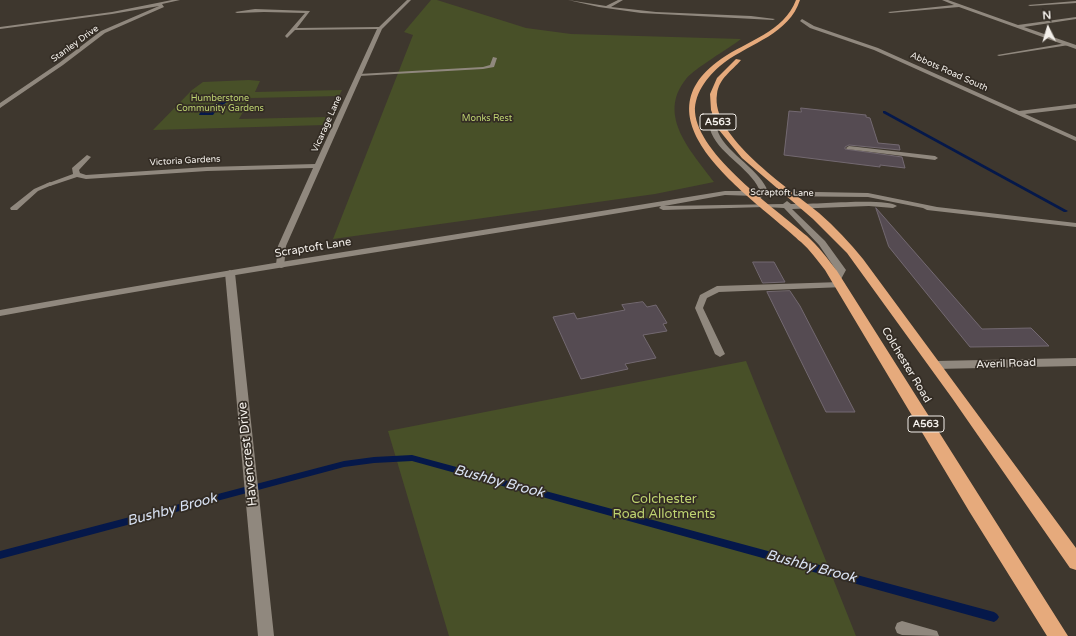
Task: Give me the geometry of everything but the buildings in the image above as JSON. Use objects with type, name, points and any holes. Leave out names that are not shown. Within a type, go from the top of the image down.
[{"type":"highway","name":"A563","points":[[758,198],[742,185],[711,154],[701,139],[692,113],[694,96],[701,81],[729,56],[758,40],[786,21],[795,11],[798,0]]},
{"type":"highway","name":"A563","points":[[758,40],[725,70],[715,82],[712,99],[715,113],[724,131],[738,150],[806,207]]},
{"type":"highway","name":"Colchester Road","points":[[758,198],[805,240],[824,260],[1058,636]]},
{"type":"highway","name":"Colchester Road","points":[[806,207],[840,239],[858,260],[936,365],[1076,562]]},
{"type":"street","points":[[0,28],[160,5],[178,0]]},
{"type":"street","name":"Vicarage Lane","points":[[281,265],[282,246],[380,28],[409,0]]},
{"type":"street","points":[[570,0],[607,7],[668,14],[745,16],[773,19]]},
{"type":"street","points":[[607,7],[621,0]]},
{"type":"street","points":[[944,0],[1076,47]]},
{"type":"street","name":"Stanley Drive","points":[[0,106],[61,64],[102,32],[162,6],[160,5]]},
{"type":"street","points":[[890,12],[961,6]]},
{"type":"street","points":[[237,12],[262,10],[276,12],[308,12],[287,36]]},
{"type":"street","points":[[1017,26],[1076,18]]},
{"type":"street","name":"Abbots Road South","points":[[802,20],[812,27],[876,50],[1076,139]]},
{"type":"street","name":"Abbots Road South","points":[[799,28],[812,27]]},
{"type":"street","points":[[294,28],[380,28]]},
{"type":"street","points":[[1017,113],[1076,106]]},
{"type":"street","points":[[715,113],[713,128],[715,133],[733,156],[761,182],[763,189],[758,198],[787,206],[818,218]]},
{"type":"street","points":[[50,184],[77,175],[75,170],[87,157]]},
{"type":"street","name":"Victoria Gardens","points":[[77,175],[86,177],[207,169],[318,166]]},
{"type":"street","name":"Scraptoft Lane","points":[[0,313],[230,273],[631,209],[697,196],[725,193],[758,198],[816,194],[868,196],[934,208]]},
{"type":"street","points":[[787,206],[791,195],[869,204]]},
{"type":"street","name":"Scraptoft Lane","points":[[631,209],[740,206],[758,198]]},
{"type":"street","name":"Scraptoft Lane","points":[[787,206],[806,207],[869,204],[934,208],[1076,225]]},
{"type":"street","points":[[787,206],[830,252],[841,270],[839,282]]},
{"type":"street","name":"Havencrest Drive","points":[[230,273],[266,636]]},
{"type":"street","name":"Averil Road","points":[[936,365],[1076,362]]},
{"type":"lane","points":[[1030,5],[1076,2]]},
{"type":"lane","points":[[999,55],[1067,44]]},
{"type":"lane","points":[[359,75],[483,68],[492,66],[495,58]]},
{"type":"lane","points":[[849,148],[935,158]]},
{"type":"lane","points":[[14,208],[36,190],[50,184]]},
{"type":"lane","points":[[720,354],[699,308],[702,297],[717,289],[839,282]]},
{"type":"lane","points":[[902,628],[932,636]]},
{"type":"green space","name":"Monks Rest","points":[[431,0],[437,0],[526,28],[571,34],[741,39],[704,64],[686,79],[678,93],[675,106],[676,120],[680,133],[714,182],[655,194],[333,239],[413,35],[404,32]]},
{"type":"green space","name":"Humberstone Community Gardens","points":[[260,81],[255,92],[342,90],[339,96],[251,98],[239,119],[328,117],[325,125],[153,130],[192,90],[203,82]]},
{"type":"green space","name":"Colchester Road Allotments","points":[[746,361],[856,636],[449,636],[388,431]]},
{"type":"water","points":[[222,101],[227,102],[218,108],[213,115],[199,115],[201,110]]},
{"type":"waterway","points":[[884,112],[1066,211]]},
{"type":"waterway","name":"Bushby Brook","points":[[0,555],[344,464],[374,460],[412,458],[994,617]]}]
